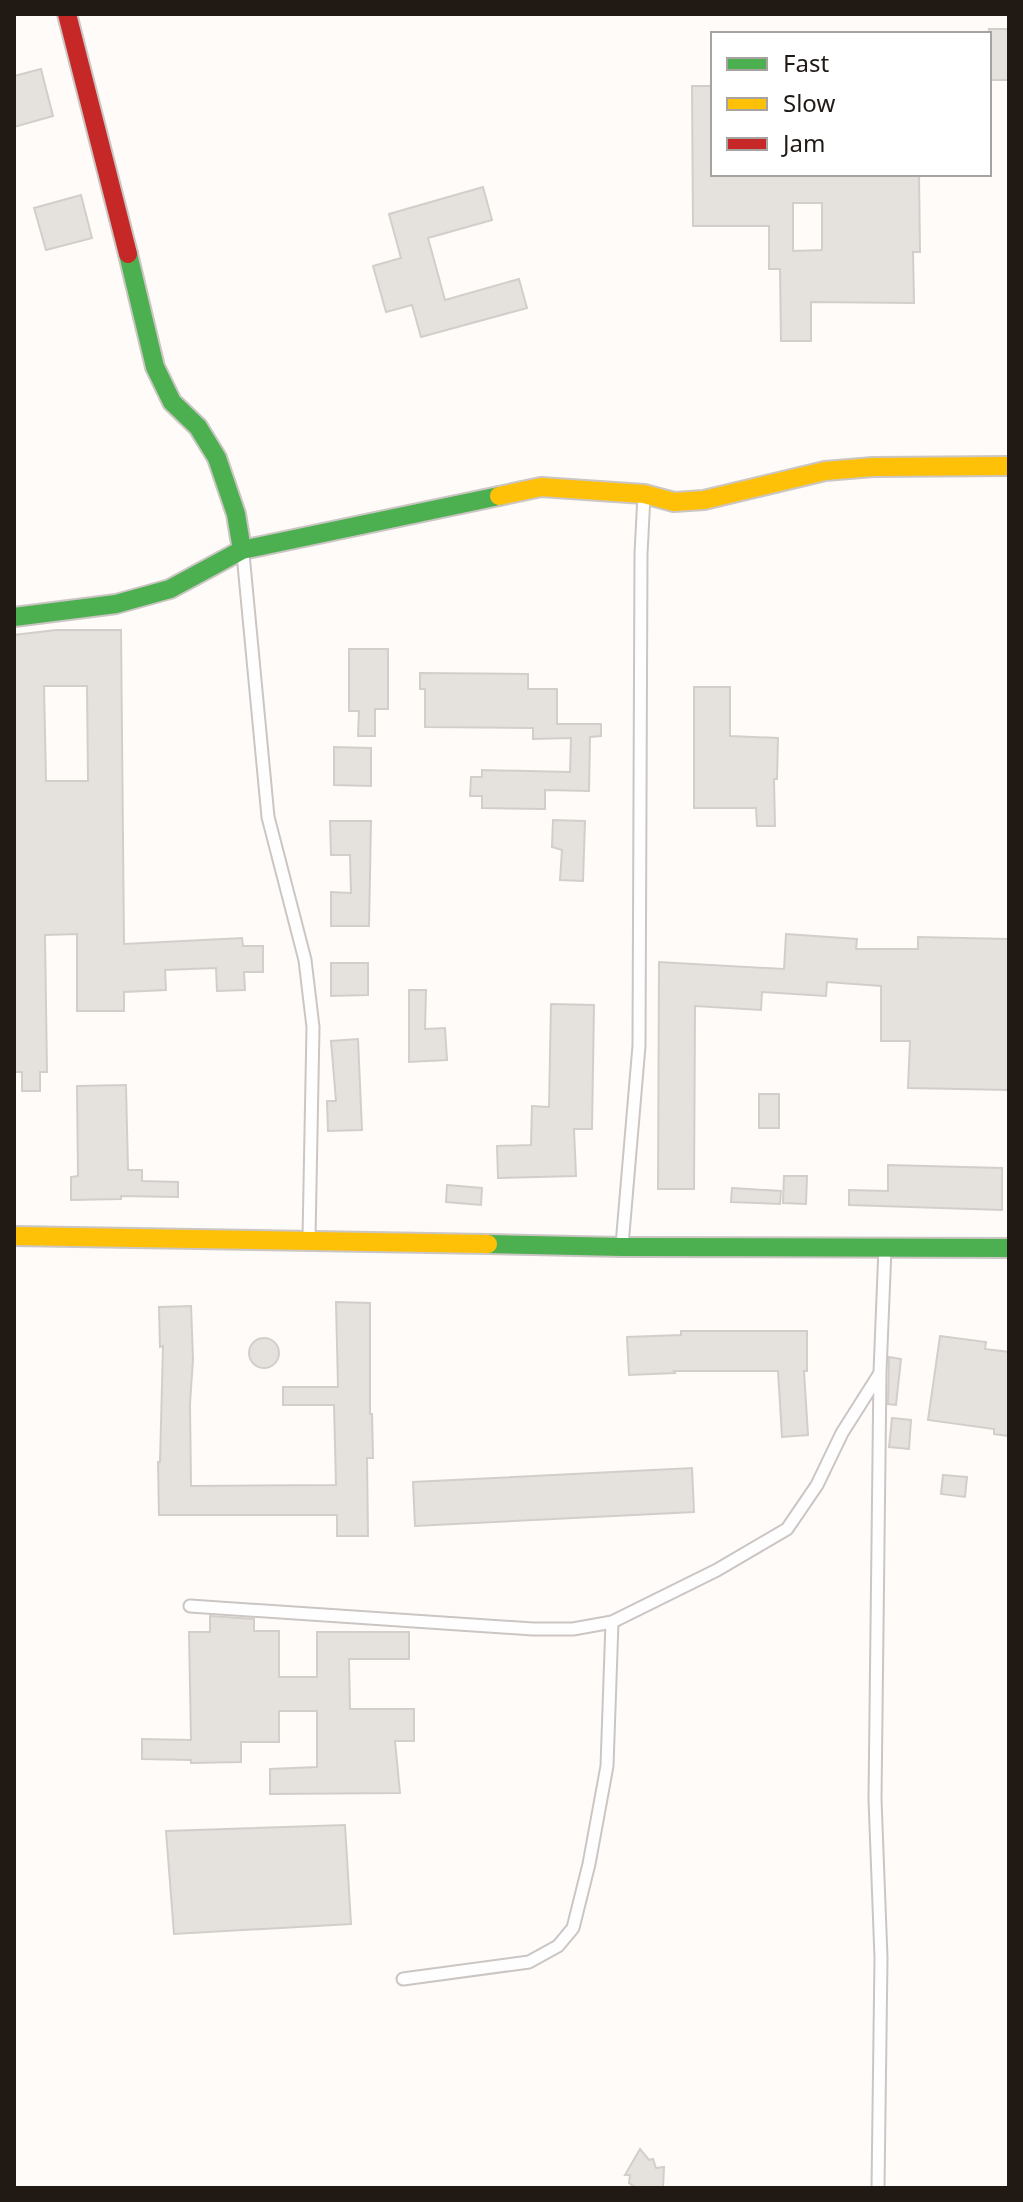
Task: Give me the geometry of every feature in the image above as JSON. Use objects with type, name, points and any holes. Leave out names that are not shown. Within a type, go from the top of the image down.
[{"type":"street","points":[[67,14],[155,367],[172,402],[198,427],[217,458],[230,493],[242,550]]},
{"type":"street","points":[[14,617],[116,604],[170,589],[242,550],[541,487],[644,494],[674,502],[704,500],[825,471],[873,467],[1009,466]]},
{"type":"street","points":[[14,1236],[622,1247],[1009,1248]]},
{"type":"lane","points":[[622,1247],[639,1046],[641,554],[644,494]]},
{"type":"lane","points":[[242,550],[268,817],[305,960],[313,1027],[309,1239]]},
{"type":"lane","points":[[878,2188],[881,1958],[875,1799],[880,1372],[885,1247]]},
{"type":"lane","points":[[190,1606],[533,1629],[573,1629],[612,1622],[717,1570],[787,1529],[817,1485],[842,1433],[880,1372]]},
{"type":"lane","points":[[403,1979],[529,1962],[558,1946],[573,1928],[589,1864],[607,1766],[612,1622]]},
{"type":"building","points":[[989,29],[1009,29],[1009,80],[991,80]]},
{"type":"building","points":[[41,69],[53,116],[14,127],[14,76]]},
{"type":"building","points":[[692,86],[711,86],[711,176],[919,176],[920,252],[913,252],[914,303],[811,302],[811,341],[781,341],[780,269],[769,269],[769,226],[693,226]],"holes":[[[793,203],[822,203],[822,250],[793,251]]]},
{"type":"building","points":[[483,187],[492,220],[428,238],[445,300],[519,279],[527,308],[421,337],[412,305],[386,312],[373,266],[401,258],[389,214]]},
{"type":"building","points":[[81,195],[92,238],[46,250],[34,208]]},
{"type":"building","points":[[56,630],[121,630],[124,944],[242,938],[243,946],[263,946],[263,972],[244,972],[245,990],[217,991],[216,968],[165,970],[166,990],[124,992],[124,1011],[77,1011],[77,934],[45,935],[47,1072],[40,1072],[40,1091],[22,1091],[22,1072],[14,1072],[14,635]],"holes":[[[44,686],[87,686],[88,781],[46,781]]]},
{"type":"building","points":[[349,649],[388,649],[388,709],[375,709],[375,736],[358,736],[359,711],[349,711]]},
{"type":"building","points":[[420,673],[528,674],[528,689],[557,689],[557,724],[601,724],[601,736],[590,737],[589,791],[545,790],[545,809],[482,808],[482,796],[470,796],[471,777],[482,777],[482,770],[570,772],[571,738],[533,739],[533,728],[425,727],[425,689],[420,689]]},
{"type":"building","points":[[694,687],[730,687],[730,736],[778,738],[777,779],[774,779],[775,826],[757,826],[756,808],[694,808]]},
{"type":"building","points":[[334,747],[371,748],[371,786],[334,785]]},
{"type":"building","points":[[553,820],[585,821],[583,881],[560,880],[562,850],[552,847]]},
{"type":"building","points":[[330,821],[371,821],[369,926],[331,926],[331,892],[351,893],[350,855],[331,855]]},
{"type":"building","points":[[786,934],[857,939],[856,949],[918,949],[918,937],[1009,939],[1009,1090],[908,1088],[910,1041],[881,1041],[881,986],[827,982],[826,996],[762,992],[761,1010],[695,1006],[694,1189],[658,1189],[659,962],[784,969]]},
{"type":"building","points":[[331,963],[368,963],[368,995],[331,996]]},
{"type":"building","points":[[409,990],[426,990],[425,1029],[445,1028],[447,1060],[409,1062]]},
{"type":"building","points":[[551,1004],[594,1005],[592,1129],[574,1129],[576,1176],[498,1178],[497,1146],[531,1145],[532,1106],[549,1107]]},
{"type":"building","points":[[358,1039],[362,1130],[328,1131],[327,1101],[336,1101],[331,1041]]},
{"type":"building","points":[[126,1085],[128,1170],[142,1170],[142,1181],[178,1182],[178,1197],[121,1196],[121,1199],[71,1200],[71,1177],[78,1176],[77,1086]]},
{"type":"building","points":[[759,1094],[779,1094],[779,1128],[759,1128]]},
{"type":"building","points":[[888,1165],[1002,1168],[1002,1210],[849,1205],[849,1190],[888,1191]]},
{"type":"building","points":[[784,1176],[807,1176],[806,1204],[783,1203]]},
{"type":"building","points":[[447,1185],[482,1188],[481,1205],[446,1202]]},
{"type":"building","points":[[732,1188],[781,1191],[780,1204],[731,1202]]},
{"type":"building","points":[[336,1302],[370,1303],[373,1458],[367,1458],[368,1536],[337,1536],[337,1515],[159,1515],[163,1346],[160,1347],[159,1307],[191,1306],[191,1486],[336,1485],[334,1405],[283,1405],[283,1387],[338,1387]]},
{"type":"building","points":[[681,1331],[807,1331],[807,1371],[804,1371],[808,1435],[782,1437],[778,1371],[674,1371],[629,1375],[627,1337],[681,1335]]},
{"type":"building","points":[[940,1336],[986,1342],[985,1349],[1009,1352],[1009,1436],[994,1434],[994,1429],[928,1420]]},
{"type":"building","points":[[264,1338],[270,1339],[278,1347],[278,1359],[270,1367],[264,1368],[258,1367],[250,1359],[249,1353],[250,1347],[258,1339]]},
{"type":"building","points":[[889,1357],[901,1359],[896,1405],[888,1404]]},
{"type":"building","points":[[892,1418],[911,1420],[909,1449],[889,1447]]},
{"type":"building","points":[[692,1468],[694,1512],[415,1526],[413,1482]]},
{"type":"building","points":[[943,1475],[967,1477],[965,1497],[941,1494]]},
{"type":"building","points":[[210,1616],[254,1619],[254,1631],[279,1631],[279,1677],[317,1677],[317,1632],[409,1632],[409,1659],[349,1659],[350,1709],[414,1709],[414,1741],[395,1741],[400,1793],[270,1794],[270,1769],[317,1767],[317,1711],[279,1711],[279,1742],[241,1742],[241,1762],[191,1763],[191,1760],[142,1759],[142,1739],[191,1740],[189,1632],[210,1632]]},
{"type":"building","points":[[345,1825],[351,1924],[174,1934],[166,1831]]},
{"type":"building","points":[[640,2149],[649,2160],[653,2159],[656,2168],[664,2167],[663,2188],[636,2188],[629,2183],[630,2175],[625,2175]]},
{"type":"traffic: fast","points":[[128,254],[155,367],[172,402],[198,427],[217,458],[236,514],[242,550]]},
{"type":"traffic: fast","points":[[14,617],[116,604],[170,589],[242,550],[499,496]]},
{"type":"traffic: fast","points":[[488,1244],[1009,1248]]},
{"type":"traffic: slow","points":[[499,496],[541,487],[644,494],[674,502],[704,500],[825,471],[873,467],[1009,466]]},
{"type":"traffic: slow","points":[[14,1236],[488,1244]]},
{"type":"traffic: jam","points":[[67,14],[128,254]]}]
